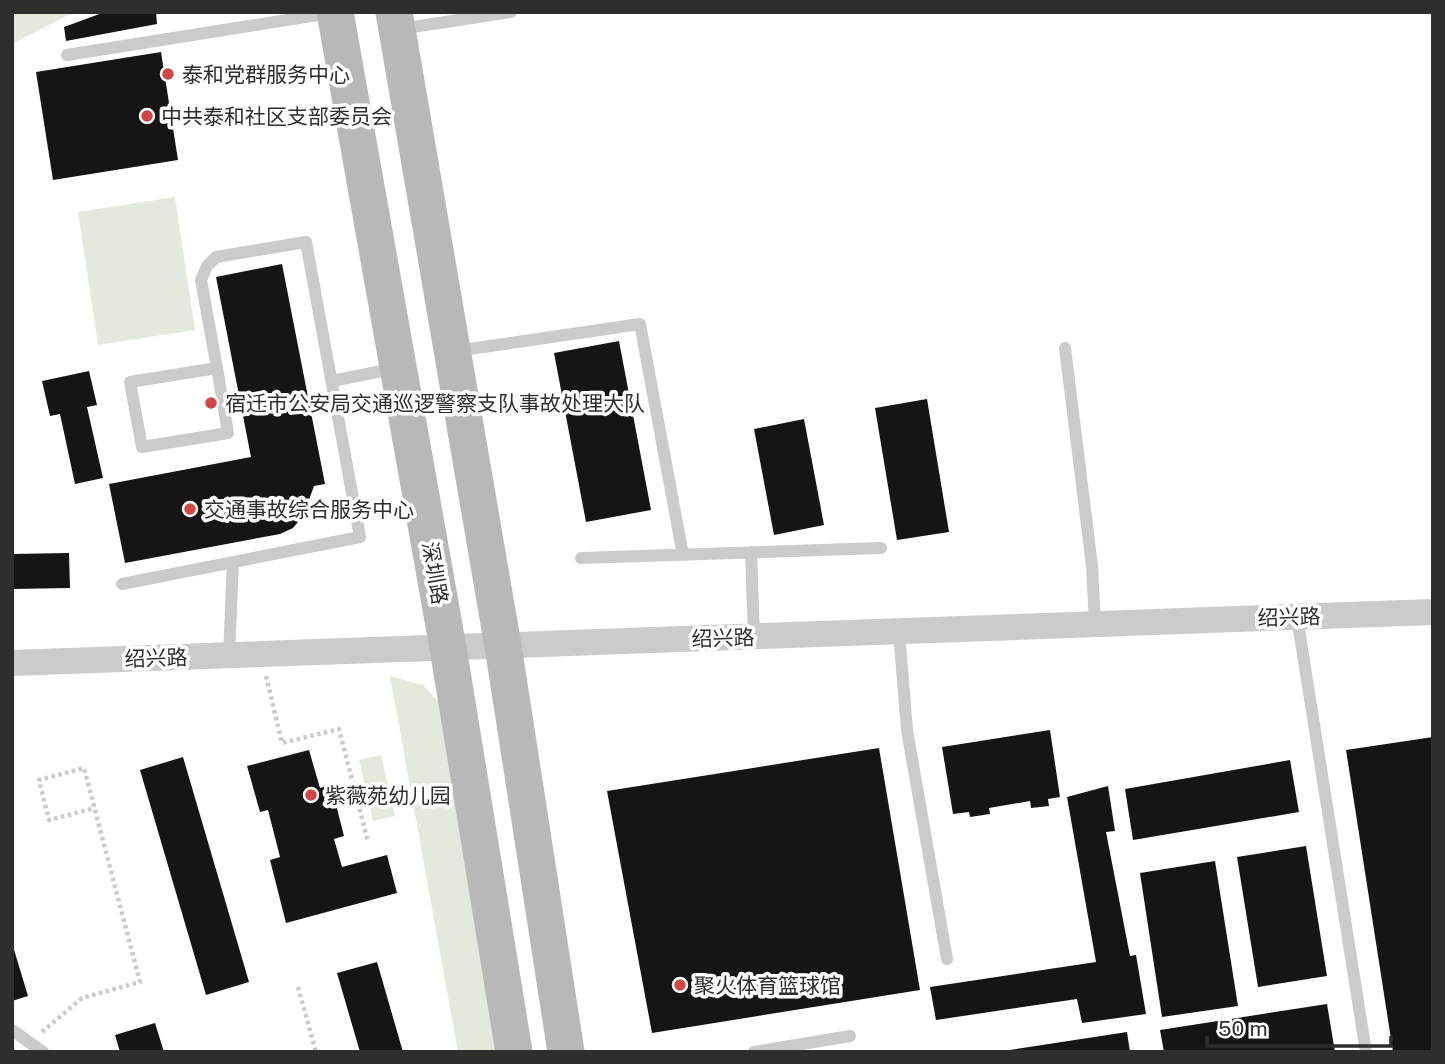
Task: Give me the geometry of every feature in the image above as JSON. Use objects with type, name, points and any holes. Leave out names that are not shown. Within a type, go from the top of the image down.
[{"type":"street","name":"深圳路","points":[[335,12],[448,648],[514,1052]]},
{"type":"street","points":[[395,21],[503,646],[566,1052]]},
{"type":"street","name":"绍兴路","points":[[12,663],[1433,612]]},
{"type":"lane","points":[[67,55],[335,12]]},
{"type":"lane","points":[[395,21],[511,12]]},
{"type":"lane","points":[[122,584],[360,537],[306,242],[216,257],[207,266],[201,280],[217,368],[228,433],[142,447],[130,382],[217,368]]},
{"type":"lane","points":[[452,352],[640,324],[683,555]]},
{"type":"lane","points":[[1065,348],[1092,566],[1094,624]]},
{"type":"lane","points":[[332,381],[398,368]]},
{"type":"lane","points":[[581,558],[881,548]]},
{"type":"lane","points":[[751,552],[754,637]]},
{"type":"lane","points":[[229,655],[233,562]]},
{"type":"lane","points":[[1297,617],[1366,1052]]},
{"type":"lane","points":[[899,632],[907,730],[947,959]]},
{"type":"lane","points":[[12,1030],[43,1052]]},
{"type":"lane","points":[[754,1052],[850,1036]]},
{"type":"path","points":[[261,655],[282,743],[339,729],[368,842]]},
{"type":"path","points":[[30,1041],[82,998],[140,982],[95,808],[84,768],[39,780],[49,820],[95,808]]},
{"type":"path","points":[[299,987],[316,1052]]},
{"type":"shaded area","points":[[12,12],[74,12],[12,44]]},
{"type":"shaded area","points":[[175,197],[195,330],[98,345],[78,212]]},
{"type":"shaded area","points":[[390,676],[423,685],[443,707],[501,1052],[458,1052]]},
{"type":"shaded area","points":[[381,755],[395,816],[373,821],[359,760]]},
{"type":"building","points":[[105,12],[156,12],[157,24],[66,41],[64,27]]},
{"type":"building","points":[[161,52],[178,160],[53,180],[36,72]]},
{"type":"building","points":[[282,264],[325,484],[314,486],[303,516],[293,528],[280,534],[125,563],[109,484],[251,457],[216,277]]},
{"type":"building","points":[[619,341],[651,510],[586,522],[554,353]]},
{"type":"building","points":[[89,371],[97,405],[87,407],[103,478],[75,484],[60,414],[50,416],[42,381]]},
{"type":"building","points":[[927,399],[949,532],[897,540],[875,408]]},
{"type":"building","points":[[804,419],[824,525],[774,535],[754,429]]},
{"type":"building","points":[[69,553],[70,588],[12,589],[12,554]]},
{"type":"building","points":[[1050,730],[1060,797],[1048,799],[1049,806],[1031,808],[1030,801],[989,808],[990,814],[970,817],[969,812],[953,814],[942,747]]},
{"type":"building","points":[[1433,737],[1433,1052],[1393,1052],[1346,750]]},
{"type":"building","points":[[879,748],[920,990],[652,1033],[607,791]]},
{"type":"building","points":[[309,750],[320,788],[331,785],[344,836],[334,839],[342,867],[387,855],[397,893],[286,923],[270,860],[280,857],[268,810],[260,812],[247,766]]},
{"type":"building","points":[[183,757],[249,982],[206,995],[140,770]]},
{"type":"building","points":[[1290,760],[1299,812],[1133,840],[1125,789]]},
{"type":"building","points":[[1108,786],[1115,831],[1106,832],[1130,956],[1136,955],[1146,1014],[1082,1023],[1077,999],[936,1020],[930,987],[1096,962],[1067,797]]},
{"type":"building","points":[[1306,846],[1327,976],[1258,987],[1237,857]]},
{"type":"building","points":[[1215,861],[1238,1006],[1162,1017],[1140,873]]},
{"type":"building","points":[[12,943],[28,996],[12,1001]]},
{"type":"building","points":[[377,962],[403,1052],[360,1052],[337,973]]},
{"type":"building","points":[[1327,1004],[1335,1052],[1164,1052],[1160,1030]]},
{"type":"building","points":[[155,1023],[164,1052],[120,1052],[115,1035]]},
{"type":"building","points":[[1127,1032],[1130,1052],[1010,1052],[1010,1050]]},
{"type":"place","name":"泰和党群服务中心","points":[[168,74]]},
{"type":"place","name":"中共泰和社区支部委员会","points":[[147,116]]},
{"type":"place","name":"宿迁市公安局交通巡逻警察支队事故处理大队","points":[[211,403]]},
{"type":"place","name":"交通事故综合服务中心","points":[[190,509]]},
{"type":"place","name":"紫薇苑幼儿园","points":[[311,795]]},
{"type":"place","name":"聚火体育篮球馆","points":[[680,985]]}]
